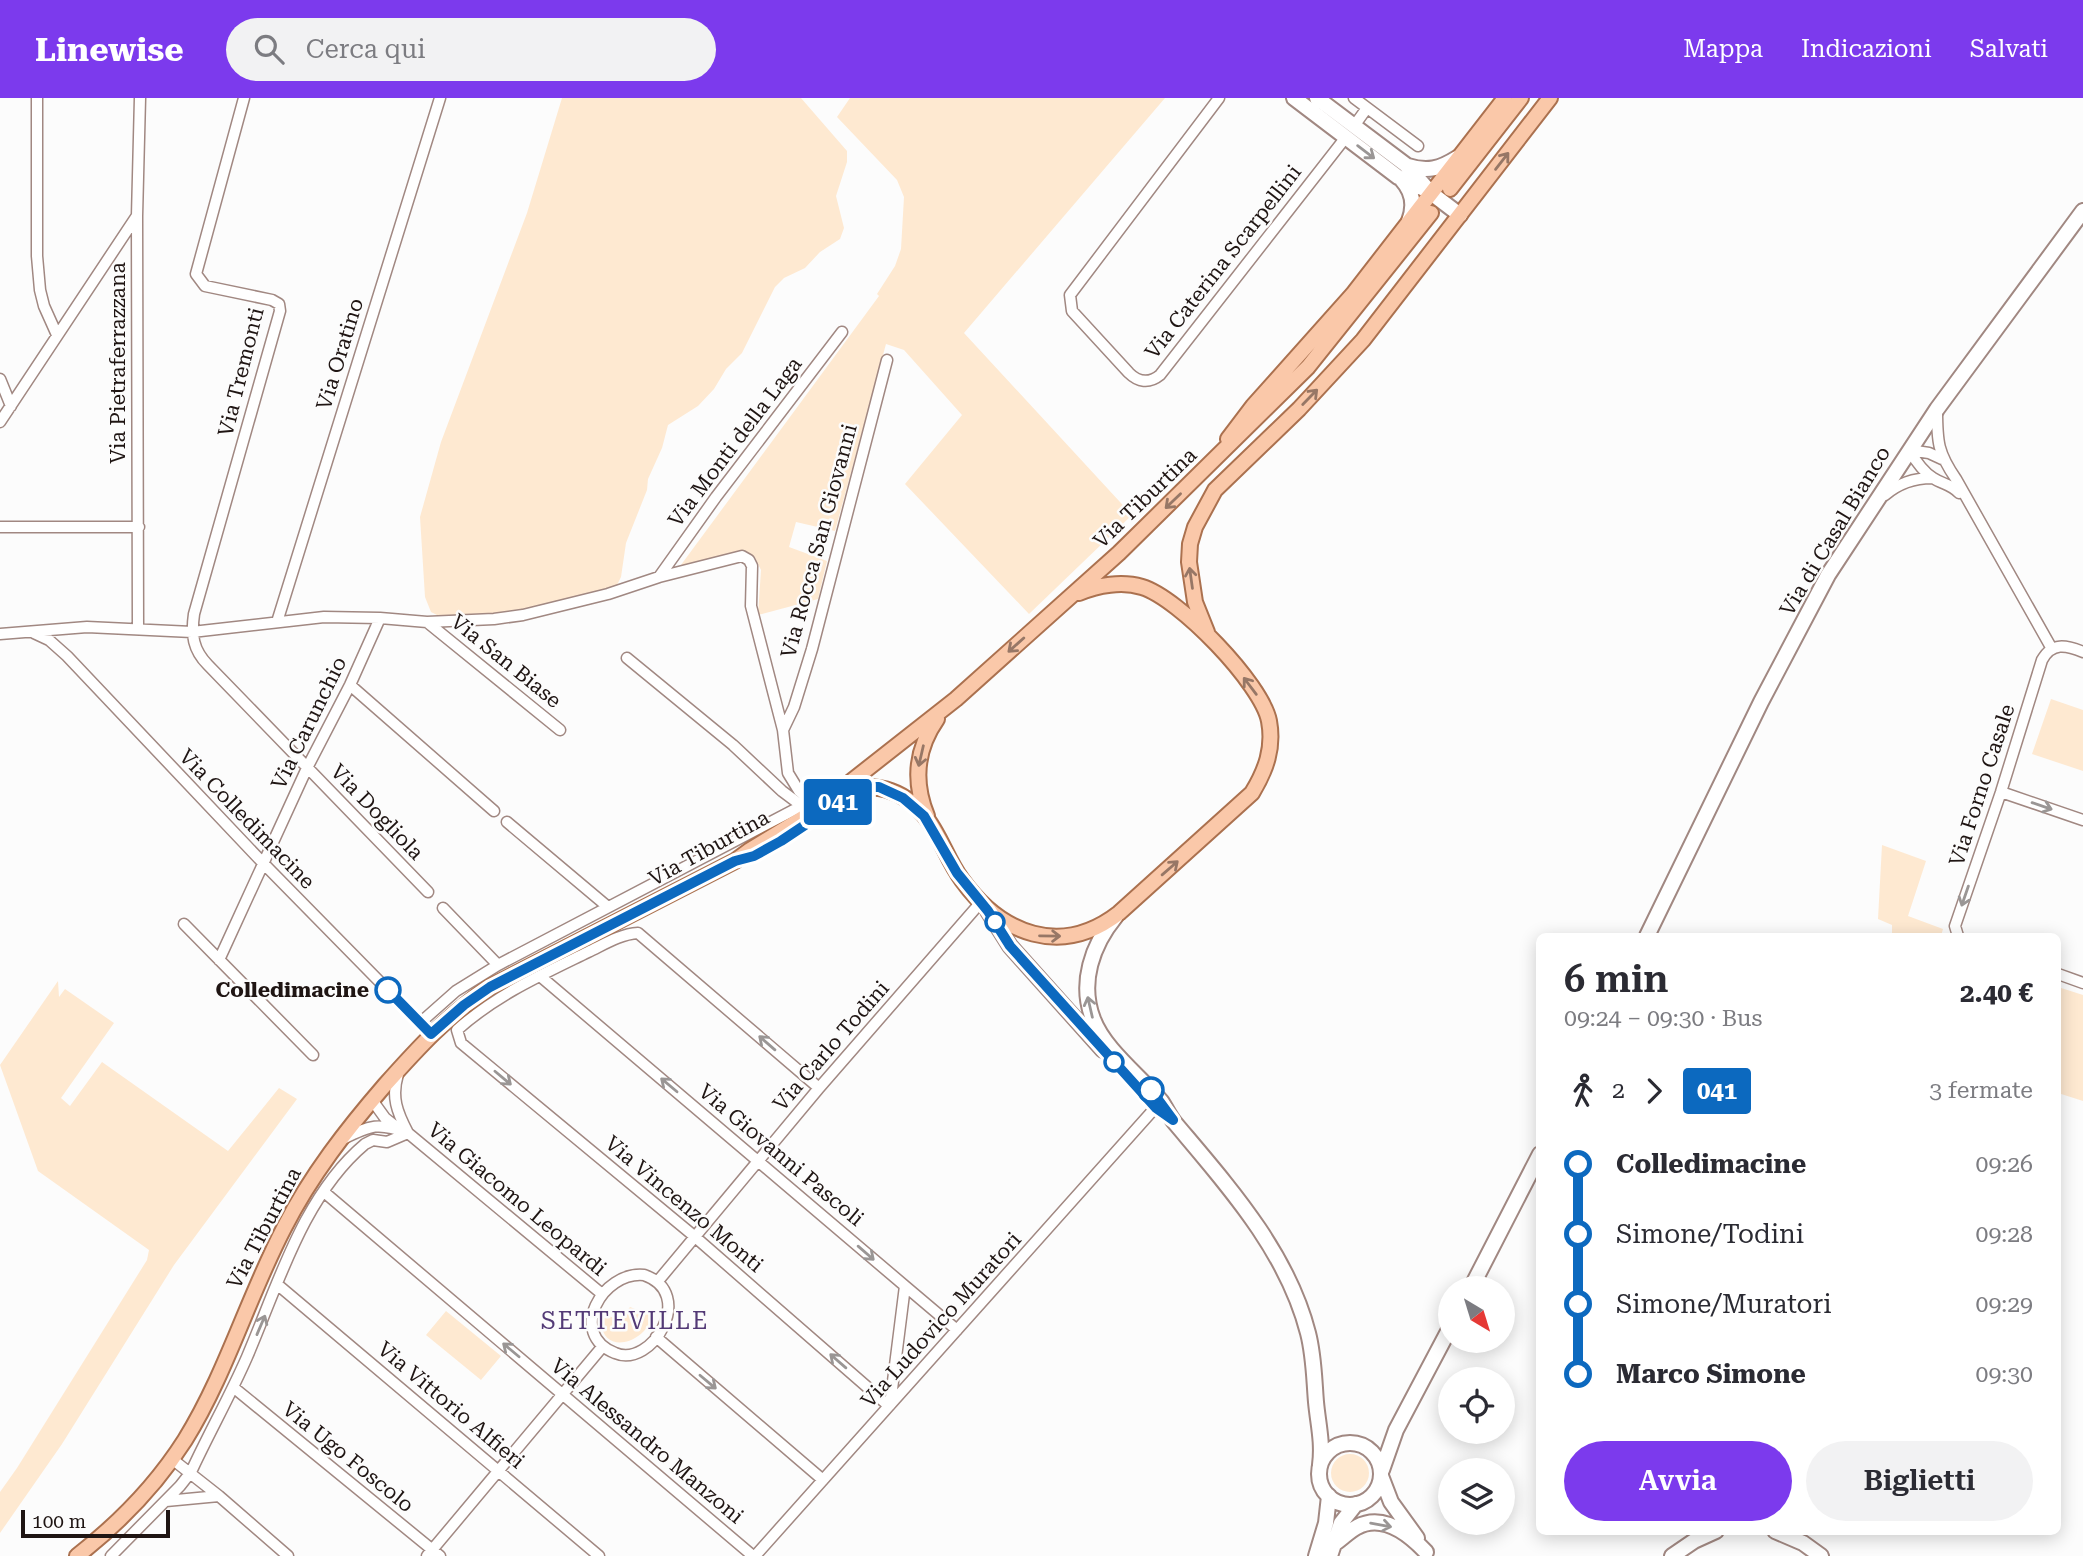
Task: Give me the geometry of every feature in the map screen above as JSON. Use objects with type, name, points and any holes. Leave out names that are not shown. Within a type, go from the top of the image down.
[{"type":"main road","points":[[1294,98],[1350,131],[1460,215]]},
{"type":"main road","points":[[1317,98],[1350,131]]},
{"type":"main road","points":[[1208,467],[1242,419],[1331,320],[1505,98]]},
{"type":"main road","points":[[1450,189],[1521,98]]},
{"type":"main road","name":"Via Tiburtina","points":[[1213,642],[1195,602],[1189,562],[1190,544],[1204,506],[1214,490],[1299,409],[1363,340],[1550,98]]},
{"type":"main road","points":[[1402,171],[1434,170],[1457,159]]},
{"type":"main road","points":[[1402,171],[1413,207],[1409,221]]},
{"type":"main road","name":"Via di Casal Bianco","points":[[1648,933],[1828,575],[1868,510],[1937,409],[2083,211]]},
{"type":"main road","name":"Via Tiburtina","points":[[77,1556],[130,1508],[172,1459],[204,1404],[284,1228],[308,1185],[372,1100],[431,1034],[464,1005],[490,987],[735,861],[814,806],[956,699],[1067,600],[1275,402],[1319,355],[1431,213]]},
{"type":"main road","points":[[956,699],[929,732],[918,763],[920,794],[930,823],[957,873],[985,906],[1002,921],[1037,935],[1054,937],[1087,930],[1119,913],[1241,805],[1262,776],[1269,755],[1271,738],[1268,719],[1261,701],[1248,682],[1213,642],[1168,600],[1142,587],[1112,584],[1096,587],[1067,600]]},
{"type":"main road","points":[[735,861],[754,856],[781,841],[862,787],[890,791],[913,805],[930,823]]},
{"type":"main road","points":[[985,906],[1010,946],[1156,1108],[1173,1120]]},
{"type":"main road","points":[[1119,913],[1105,931],[1091,960],[1087,990],[1093,1020],[1101,1035],[1162,1103],[1244,1207],[1290,1285],[1309,1336],[1322,1443],[1320,1482],[1329,1496],[1338,1502],[1380,1502],[1406,1521]]},
{"type":"main road","points":[[1477,1276],[1536,1162]]},
{"type":"main road","points":[[1332,1550],[1343,1519],[1375,1493],[1396,1430],[1438,1351]]},
{"type":"main road","points":[[1318,1415],[1331,1437],[1344,1443],[1377,1442],[1396,1430]]},
{"type":"main road","points":[[1320,1465],[1329,1451],[1344,1443]]},
{"type":"main road","points":[[1360,1444],[1375,1454],[1391,1502],[1427,1554]]},
{"type":"main road","points":[[1315,1556],[1327,1515],[1329,1496]]},
{"type":"main road","points":[[1332,1550],[1357,1527],[1380,1522],[1412,1537],[1427,1554]]},
{"type":"main road","points":[[1672,1556],[1707,1535]]},
{"type":"main road","points":[[1784,1535],[1803,1543],[1821,1556]]},
{"type":"street","points":[[37,98],[37,256],[44,306],[57,335]]},
{"type":"street","name":"Via Pietraferrazzana","points":[[138,628],[136,216],[140,98]]},
{"type":"street","name":"Via Tremonti","points":[[192,632],[196,608],[280,311],[279,304],[272,300],[205,286],[196,274],[244,98]]},
{"type":"street","name":"Via Oratino","points":[[277,622],[440,98]]},
{"type":"street","name":"Via Caterina Scarpellini","points":[[1219,98],[1070,295],[1072,311],[1129,373],[1139,380],[1149,381],[1160,375],[1350,131]]},
{"type":"street","points":[[1354,98],[1418,146]]},
{"type":"street","points":[[1350,131],[1367,108]]},
{"type":"street","points":[[0,422],[136,216]]},
{"type":"street","name":"Via Monti della Laga","points":[[659,577],[716,497],[842,332]]},
{"type":"street","name":"Via Rocca San Giovanni","points":[[783,730],[794,707],[812,649],[887,360]]},
{"type":"street","points":[[0,379],[11,406]]},
{"type":"street","points":[[1937,409],[1937,443],[1942,459],[2052,649],[2067,646],[2083,652]]},
{"type":"street","points":[[1909,450],[1929,453],[1942,459]]},
{"type":"street","points":[[1909,450],[1918,465],[1932,478]]},
{"type":"street","points":[[1868,510],[1895,486],[1917,478],[1932,478],[1952,485],[1969,503]]},
{"type":"street","points":[[0,527],[139,527]]},
{"type":"street","points":[[0,634],[87,627],[192,632],[324,617],[427,622],[509,618],[608,594],[659,577],[742,556],[749,560],[753,569],[752,612],[783,730],[791,780],[814,806]]},
{"type":"street","name":"Via Carunchio","points":[[219,960],[307,768],[350,685],[380,618]]},
{"type":"street","name":"Via San Biase","points":[[427,622],[560,730]]},
{"type":"street","name":"Via Dogliola","points":[[192,632],[200,657],[428,892]]},
{"type":"street","name":"Via Colledimacine","points":[[34,633],[49,640],[66,656],[431,1034]]},
{"type":"street","name":"Via Forno Casale","points":[[1957,933],[1955,926],[2042,660],[2052,649]]},
{"type":"street","points":[[627,658],[733,745],[814,806]]},
{"type":"street","points":[[350,685],[494,811]]},
{"type":"street","points":[[2001,792],[2083,820]]},
{"type":"street","points":[[421,1022],[456,990],[498,965],[608,907],[814,806]]},
{"type":"street","points":[[507,822],[608,907]]},
{"type":"street","name":"Via Carlo Todini","points":[[657,1281],[818,1088],[985,906]]},
{"type":"street","points":[[443,908],[498,965]]},
{"type":"street","points":[[184,923],[313,1055]]},
{"type":"street","points":[[540,975],[613,940],[638,933],[818,1088]]},
{"type":"street","name":"Via Vincenzo Monti","points":[[540,975],[491,1002],[457,1030],[461,1043],[694,1236],[889,1406]]},
{"type":"street","name":"Via Giovanni Pascoli","points":[[540,975],[957,1330]]},
{"type":"street","points":[[2061,976],[2083,983]]},
{"type":"street","points":[[401,1067],[394,1088],[404,1131]]},
{"type":"street","points":[[372,1100],[397,1110]]},
{"type":"street","name":"Via Giacomo Leopardi","points":[[372,1100],[385,1118],[602,1294]]},
{"type":"street","name":"Via Ludovico Muratori","points":[[754,1556],[1156,1108]]},
{"type":"street","points":[[339,1141],[374,1125],[404,1131]]},
{"type":"street","points":[[117,1554],[191,1472],[233,1387],[304,1225],[324,1192],[365,1144],[373,1140],[387,1142],[404,1131]]},
{"type":"street","name":"Via Alessandro Manzoni","points":[[324,1192],[754,1556]]},
{"type":"street","points":[[634,1275],[645,1275],[657,1281],[666,1293],[669,1308],[666,1322],[656,1337],[643,1349],[631,1354],[615,1354],[603,1346],[592,1323],[594,1309],[602,1294],[620,1280],[634,1275]]},
{"type":"street","name":"Via Vittorio Alfieri","points":[[278,1285],[599,1556]]},
{"type":"street","points":[[889,1406],[905,1286]]},
{"type":"street","points":[[656,1337],[823,1480]]},
{"type":"street","points":[[433,1554],[603,1346]]},
{"type":"street","name":"Via Ugo Foscolo","points":[[233,1387],[433,1554]]},
{"type":"street","points":[[172,1459],[191,1472],[288,1556]]},
{"type":"street","points":[[166,1501],[219,1496]]},
{"type":"shaded area","points":[[562,98],[801,98],[847,151],[847,162],[836,196],[844,228],[840,239],[820,252],[805,268],[784,278],[775,287],[742,353],[698,406],[668,425],[626,543],[621,577],[616,587],[507,616],[445,619],[431,612],[425,597],[420,517],[441,442],[527,213]]},
{"type":"shaded area","points":[[850,98],[1165,98],[964,333],[1132,515],[1029,614],[905,484],[962,415],[904,350],[886,344],[835,531],[796,522],[789,547],[827,561],[818,599],[758,615],[761,570],[755,558],[678,569],[879,296],[877,294],[895,266],[901,249],[904,197],[897,180],[837,117]]},
{"type":"shaded area","points":[[2051,699],[2083,710],[2083,771],[2032,754]]},
{"type":"shaded area","points":[[1882,845],[1926,861],[1908,916],[1943,929],[1942,933],[1892,933],[1892,925],[1878,919]]},
{"type":"shaded area","points":[[58,981],[59,997],[65,989],[114,1023],[61,1098],[70,1106],[102,1062],[228,1151],[279,1088],[297,1099],[174,1265],[62,1444],[0,1533],[0,1492],[147,1260],[149,1250],[38,1171],[0,1065]]},
{"type":"shaded area","points":[[2061,988],[2083,995],[2083,1101],[2061,1094]]},
{"type":"shaded area","points":[[630,1307],[653,1316],[639,1335],[630,1340],[612,1341],[605,1336],[602,1327],[603,1314],[620,1320]]},
{"type":"shaded area","points":[[446,1311],[501,1356],[481,1380],[426,1335]]},
{"type":"shaded area","points":[[1350,1454],[1363,1460],[1369,1473],[1363,1486],[1350,1492],[1337,1486],[1331,1473],[1337,1460]]},
{"type":"bus line","name":"041","points":[[388,990],[431,1034],[464,1005],[490,987],[735,861],[754,856],[810,823],[855,790],[869,786],[879,787],[890,791],[920,811],[930,823],[957,873],[988,911],[1010,946],[1156,1108],[1173,1120],[1151,1090]]},
{"type":"place","name":"Colledimacine","points":[[388,990]]},
{"type":"district","name":"SETTEVILLE","points":[[625,1321]]}]
